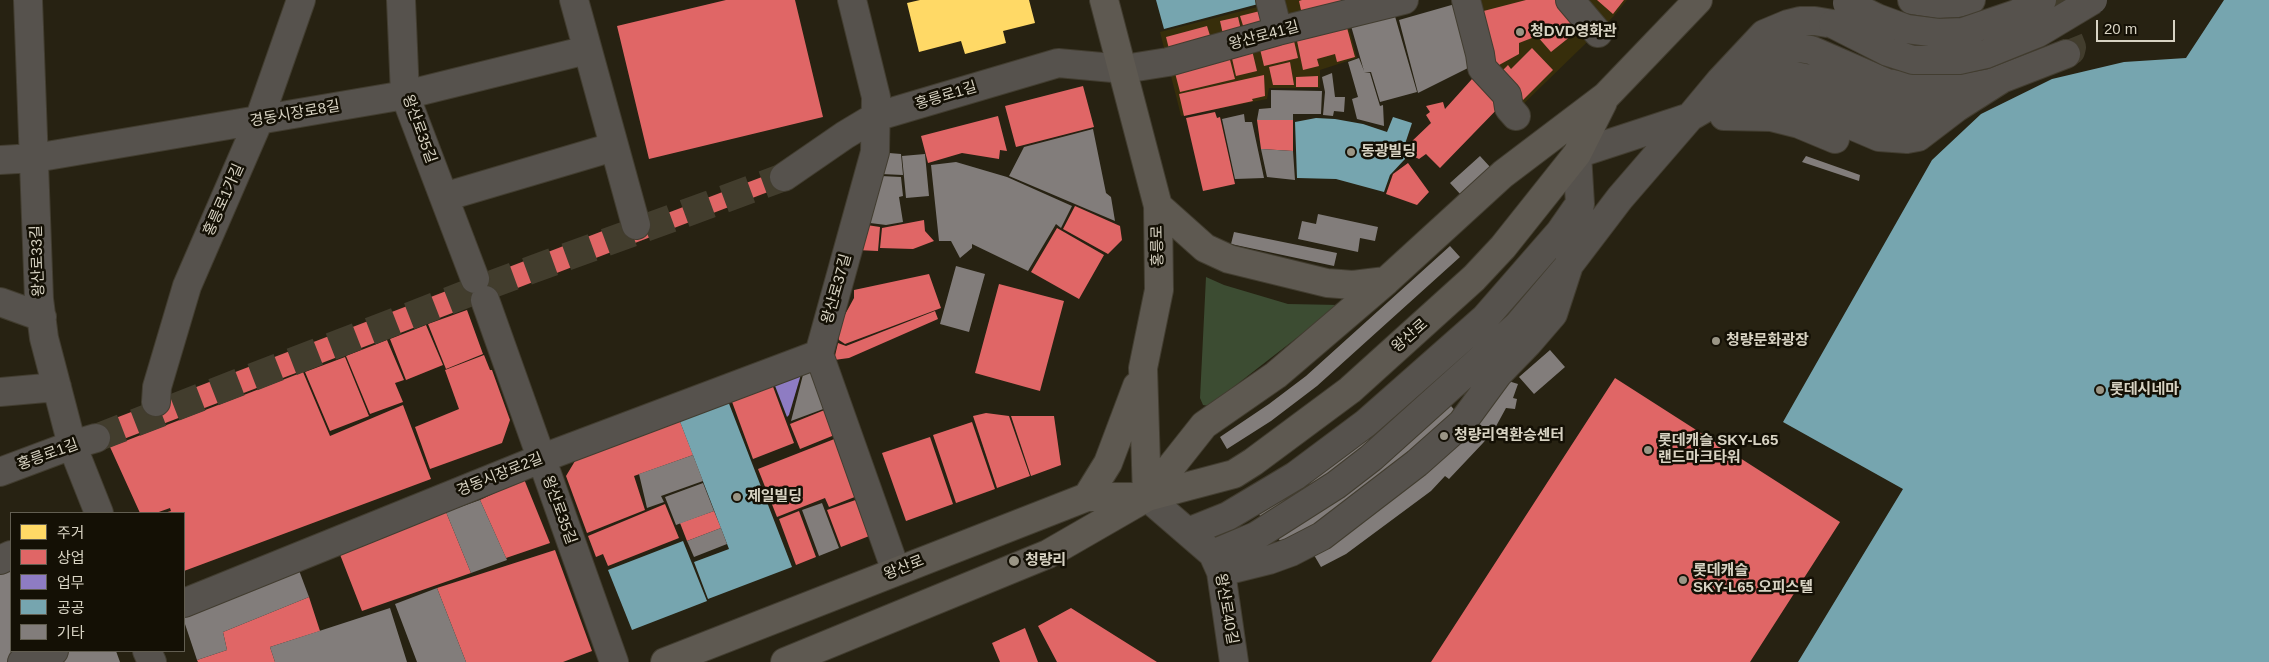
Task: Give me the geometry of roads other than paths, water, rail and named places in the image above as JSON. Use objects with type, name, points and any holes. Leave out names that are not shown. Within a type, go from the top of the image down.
[{"type":"main road","name":"홍릉로","points":[[1104,0],[1124,69],[1158,206],[1159,290],[1143,368],[1147,497]]},
{"type":"main road","name":"왕산로","points":[[785,662],[1048,554],[1147,497],[1204,425],[1276,375],[1386,281],[1504,174],[1606,96],[1698,0]]},
{"type":"main road","name":"왕산로","points":[[665,662],[1087,497],[1147,497],[1234,474],[1278,445],[1344,395],[1474,278],[1504,247],[1577,154],[1606,96]]},
{"type":"main road","points":[[1158,206],[1204,248],[1229,259],[1327,283],[1353,285],[1386,281]]},
{"type":"main road","points":[[1087,497],[1108,463],[1123,427],[1143,368]]},
{"type":"street","name":"왕산로33길","points":[[28,0],[44,338],[56,387],[84,441],[99,512]]},
{"type":"street","name":"홍릉로1가길","points":[[156,402],[156,387],[187,286],[259,120],[301,0]]},
{"type":"street","name":"왕산로35길","points":[[401,0],[405,95],[480,290],[614,662]]},
{"type":"street","points":[[574,0],[636,225]]},
{"type":"street","name":"왕산로37길","points":[[819,354],[875,152],[876,97],[852,0]]},
{"type":"street","points":[[1270,0],[1278,31]]},
{"type":"street","name":"왕산로41길","points":[[1124,69],[1168,62],[1278,31],[1404,0]]},
{"type":"street","points":[[1466,0],[1482,68],[1507,95],[1509,108],[1516,116]]},
{"type":"street","points":[[1570,0],[1598,33]]},
{"type":"street","points":[[1912,0],[1946,4],[1971,0]]},
{"type":"street","points":[[1569,265],[1620,198],[1764,34],[1776,28],[1800,22],[1815,21],[1841,9],[1877,18],[1907,29],[1938,33],[1963,32],[2016,14],[2042,0]]},
{"type":"street","points":[[1841,9],[1888,52],[1913,60],[1959,60],[1986,54],[2015,44],[2058,22],[2093,0]]},
{"type":"street","points":[[1735,65],[1768,52],[1799,48],[1811,50],[1876,79],[1902,86],[1958,89],[2000,80],[2066,54]]},
{"type":"street","name":"경동시장로8길","points":[[0,160],[34,158],[405,95],[587,50]]},
{"type":"street","name":"홍릉로1길","points":[[784,177],[845,135],[876,117],[1058,63],[1124,69]]},
{"type":"street","points":[[1690,117],[1768,71],[1810,79],[1887,112],[1914,112],[1956,108]]},
{"type":"street","points":[[1217,563],[1276,558],[1322,536],[1417,464],[1462,423],[1498,374],[1553,314],[1569,265],[1580,204],[1577,154],[1690,117],[1754,98],[1770,96],[1804,104],[1879,138],[1907,139],[1918,137],[1956,108],[2000,80]]},
{"type":"street","points":[[444,197],[613,147]]},
{"type":"street","points":[[1188,532],[1228,516],[1295,476],[1366,423],[1485,318],[1560,232],[1580,204]]},
{"type":"street","points":[[0,302],[42,317]]},
{"type":"street","points":[[819,354],[896,571]]},
{"type":"street","name":"경동시장로2길","points":[[185,603],[540,459],[819,354]]},
{"type":"street","points":[[0,392],[56,387]]},
{"type":"street","name":"홍릉로1길","points":[[0,472],[84,441]]},
{"type":"street","name":"왕산로40길","points":[[1147,497],[1188,532],[1217,563],[1234,662]]},
{"type":"street","points":[[22,662],[51,652]]},
{"type":"tunnel","points":[[2053,0],[2072,47],[2071,51],[2066,54]]},
{"type":"tunnel","points":[[96,438],[479,289],[784,177]]},
{"type":"place","name":"청DVD영화관","points":[[1520,32]]},
{"type":"place","name":"동광빌딩","points":[[1351,152]]},
{"type":"place","name":"청량문화광장","points":[[1716,341]]},
{"type":"place","name":"롯데시네마","points":[[2100,390]]},
{"type":"place","name":"청량리역환승센터","points":[[1444,436]]},
{"type":"place","name":"롯데캐슬 SKY-L65 랜드마크타워","points":[[1648,450]]},
{"type":"place","name":"제일빌딩","points":[[737,497]]},
{"type":"place","name":"청량리","points":[[1014,561]]},
{"type":"place","name":"롯데캐슬 SKY-L65 오피스텔","points":[[1683,580]]}]
